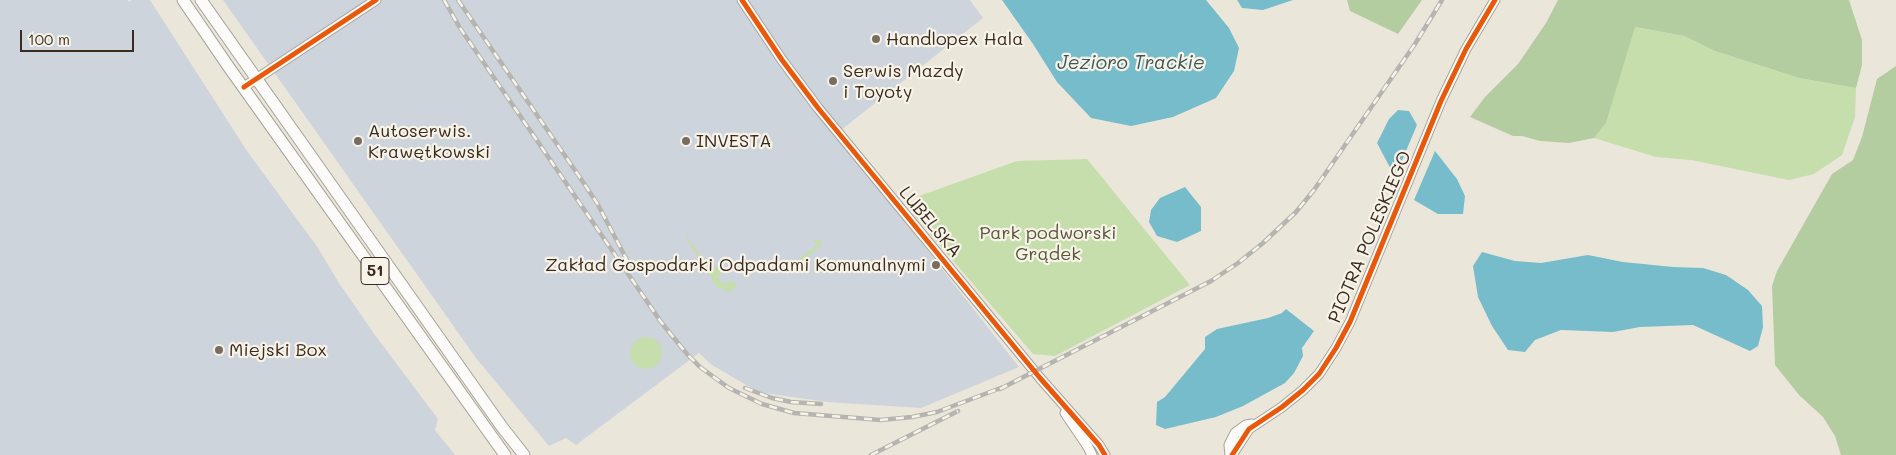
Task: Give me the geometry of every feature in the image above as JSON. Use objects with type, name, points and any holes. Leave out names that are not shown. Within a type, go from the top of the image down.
[{"type":"main road","name":"51","points":[[183,0],[505,455]]},
{"type":"main road","name":"51","points":[[201,0],[524,455]]},
{"type":"street","points":[[244,88],[376,0]]},
{"type":"street","name":"LUBELSKA","points":[[742,0],[782,60],[818,108],[1040,378],[1093,438],[1105,455]]},
{"type":"street","name":"PIOTRA POLESKIEGO","points":[[1231,455],[1249,429],[1303,390],[1319,374],[1336,348],[1350,322],[1441,101],[1466,49],[1495,0]]},
{"type":"street","name":"LUBELSKA","points":[[1040,378],[1092,455]]},
{"type":"shaded area","points":[[0,0],[128,0],[129,2],[132,0],[150,0],[247,151],[318,248],[339,283],[375,335],[438,419],[435,430],[455,455],[0,455]]},
{"type":"shaded area","points":[[223,0],[970,0],[983,18],[836,134],[1019,367],[921,408],[827,402],[764,393],[753,389],[712,365],[699,353],[576,445],[566,438],[549,446],[476,358]]},
{"type":"green space","points":[[1347,0],[1422,0],[1398,34],[1350,11]]},
{"type":"green space","points":[[1558,0],[1849,0],[1862,40],[1862,65],[1856,88],[1799,78],[1715,51],[1684,36],[1635,27],[1606,123],[1594,138],[1569,143],[1540,141],[1522,136],[1513,136],[1470,117],[1485,97],[1518,64],[1546,23]]},
{"type":"green space","points":[[1634,27],[1684,36],[1715,51],[1799,78],[1856,88],[1855,117],[1842,155],[1814,174],[1789,180],[1691,160],[1656,157],[1594,138],[1606,123]]},
{"type":"green space","points":[[1896,66],[1896,455],[1841,455],[1835,436],[1823,417],[1799,395],[1775,365],[1772,286],[1777,271],[1832,174],[1853,160],[1862,137],[1877,79]]},
{"type":"green space","name":"Park podworski Grądek","points":[[1087,159],[1190,285],[1055,356],[1033,354],[913,214],[919,196],[1017,161]]},
{"type":"green space","points":[[686,236],[712,270],[719,265],[724,271],[717,276],[723,284],[731,281],[737,286],[730,292],[717,287]]},
{"type":"green space","points":[[813,239],[821,240],[821,245],[796,268],[789,267],[787,260],[792,265],[817,245]]},
{"type":"green space","points":[[646,337],[652,338],[657,342],[661,347],[661,359],[657,364],[652,368],[646,369],[640,368],[635,364],[631,359],[630,353],[631,347],[635,342],[640,338]]},
{"type":"water","name":"Jezioro Trackie","points":[[1002,0],[1206,0],[1229,28],[1239,48],[1234,71],[1216,98],[1173,117],[1131,126],[1091,118],[1057,82]]},
{"type":"water","points":[[1237,0],[1293,0],[1263,10],[1242,8]]},
{"type":"water","points":[[1398,110],[1409,111],[1417,125],[1395,177],[1377,143],[1389,119]]},
{"type":"water","points":[[1435,151],[1457,179],[1465,196],[1463,214],[1438,214],[1414,200]]},
{"type":"water","points":[[1185,187],[1201,207],[1201,231],[1177,242],[1157,236],[1149,222],[1151,210],[1160,198]]},
{"type":"water","points":[[1482,252],[1515,261],[1541,263],[1588,255],[1623,262],[1703,268],[1726,275],[1748,290],[1762,306],[1763,327],[1758,346],[1750,351],[1693,325],[1640,327],[1613,332],[1561,330],[1535,340],[1525,352],[1508,350],[1492,326],[1478,297],[1473,266]]},
{"type":"water","points":[[1286,309],[1314,331],[1302,348],[1303,356],[1294,373],[1285,383],[1243,406],[1216,417],[1165,429],[1156,425],[1157,402],[1165,397],[1205,349],[1205,337],[1217,329],[1268,318],[1282,313]]},
{"type":"railway","points":[[444,0],[460,28],[661,322],[700,367],[729,388],[762,404],[794,413],[881,420],[937,412],[1006,386]]},
{"type":"railway","points":[[458,0],[597,203],[628,262]]},
{"type":"railway","points":[[1000,389],[1211,281],[1263,243],[1296,212],[1314,190],[1415,44],[1442,0]]},
{"type":"railway","points":[[745,388],[772,398],[791,402],[821,404]]},
{"type":"railway","points":[[871,455],[958,411]]},
{"type":"cycle path","points":[[244,87],[376,0]]},
{"type":"cycle path","points":[[742,0],[782,60],[818,108],[1040,378],[1099,445],[1105,455]]},
{"type":"cycle path","points":[[1232,455],[1249,429],[1303,390],[1319,374],[1336,348],[1350,322],[1441,101],[1466,49],[1495,0]]},
{"type":"place","name":"Handlopex Hala","points":[[876,39]]},
{"type":"place","name":"Serwis Mazdy i Toyoty","points":[[833,81]]},
{"type":"place","name":"Autoserwis. Krawętkowski","points":[[358,141]]},
{"type":"place","name":"INVESTA","points":[[686,141]]},
{"type":"place","name":"Zakład Gospodarki Odpadami Komunalnymi","points":[[936,265]]},
{"type":"place","name":"Miejski Box","points":[[219,350]]}]
